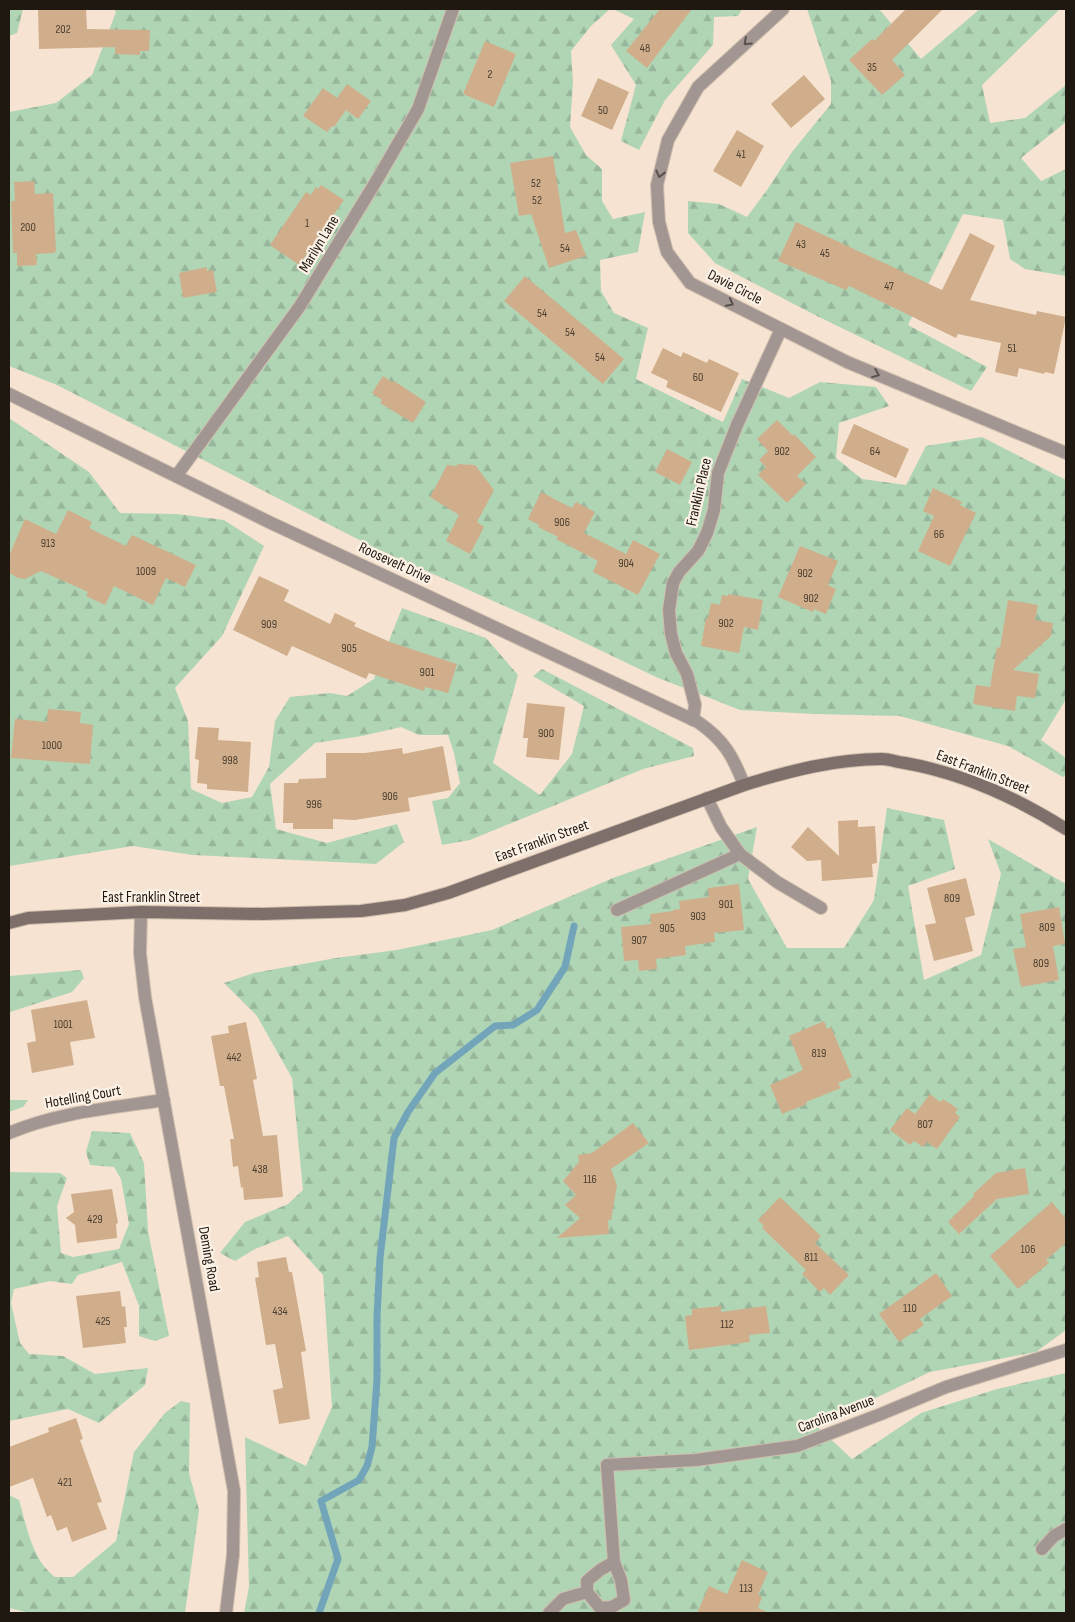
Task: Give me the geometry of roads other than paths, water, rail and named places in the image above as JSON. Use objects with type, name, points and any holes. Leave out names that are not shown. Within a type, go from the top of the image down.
[{"type":"main road","name":"East Franklin Street","points":[[9,923],[28,918],[141,912],[313,914],[361,911],[405,904],[448,893],[744,785],[822,764],[883,759],[924,766],[978,784],[1040,812],[1066,828]]},
{"type":"street","name":"Marilyn Lane","points":[[176,475],[300,306],[378,178],[418,109],[453,9]]},
{"type":"street","name":"Davie Circle","points":[[783,9],[698,87],[668,140],[657,185],[659,222],[667,252],[690,283],[781,329],[847,362],[1066,453]]},
{"type":"street","name":"Franklin Place","points":[[693,720],[695,705],[692,693],[687,674],[676,653],[671,634],[670,610],[673,583],[679,572],[698,551],[707,533],[714,510],[718,473],[736,425],[781,329]]},
{"type":"street","name":"Roosevelt Drive","points":[[9,394],[279,526],[693,720],[710,730],[725,746],[737,766],[744,785]]},
{"type":"street","points":[[707,798],[721,827],[740,854],[777,882],[821,908]]},
{"type":"street","points":[[617,910],[740,854]]},
{"type":"street","name":"Deming Road","points":[[141,912],[140,953],[145,997],[234,1491],[233,1555],[226,1613]]},
{"type":"street","name":"Hotelling Court","points":[[9,1133],[23,1127],[68,1115],[164,1100]]},
{"type":"street","name":"Carolina Avenue","points":[[614,1562],[607,1465],[696,1460],[797,1446],[881,1414],[946,1386],[1066,1350]]},
{"type":"street","points":[[1042,1549],[1054,1536],[1066,1529]]},
{"type":"street","points":[[614,1562],[621,1580],[624,1600],[612,1607],[600,1608],[587,1592],[587,1581],[614,1562]]},
{"type":"street","points":[[549,1613],[563,1599],[587,1592]]},
{"type":"waterway","points":[[319,1613],[338,1559],[321,1501],[359,1480],[367,1466],[372,1447],[377,1380],[377,1317],[380,1258],[394,1138],[408,1112],[435,1073],[495,1026],[513,1025],[537,1010],[565,967],[574,926]]}]
